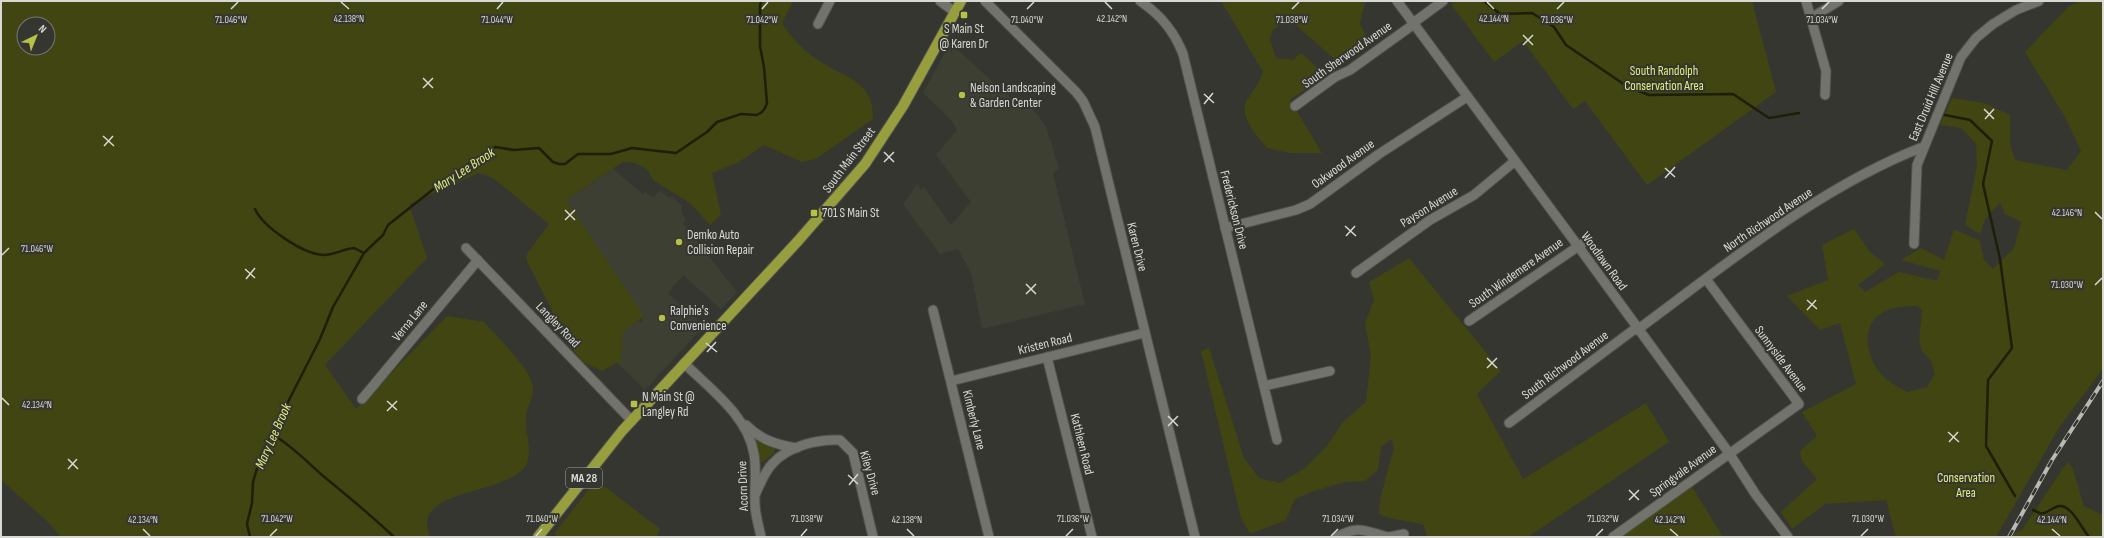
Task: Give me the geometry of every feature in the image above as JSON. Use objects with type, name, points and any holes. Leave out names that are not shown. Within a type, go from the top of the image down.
[{"type":"main road","name":"South Main Street","points":[[632,420],[798,241],[865,164],[903,106],[960,1]]},
{"type":"main road","name":"MA 28","points":[[538,537],[588,472],[632,420]]},
{"type":"street","points":[[818,24],[830,1]]},
{"type":"street","points":[[940,1],[954,12]]},
{"type":"street","name":"Karen Drive","points":[[985,1],[1069,84],[1083,102],[1089,113],[1094,127],[1195,537]]},
{"type":"street","name":"Frederickson Drive","points":[[1140,1],[1155,12],[1166,23],[1176,38],[1183,54],[1277,440]]},
{"type":"street","name":"Woodlawn Road","points":[[1397,1],[1578,246],[1637,329],[1729,453],[1756,495],[1788,537]]},
{"type":"street","name":"South Sherwood Avenue","points":[[1295,106],[1335,77],[1350,70],[1443,1]]},
{"type":"street","points":[[1806,1],[1826,71],[1825,95]]},
{"type":"street","points":[[1811,18],[1840,1]]},
{"type":"street","name":"East Druid Hill Avenue","points":[[1914,244],[1916,165],[1961,57],[1968,47],[1984,31],[2004,16],[2039,1]]},
{"type":"street","name":"Oakwood Avenue","points":[[1225,228],[1296,210],[1310,204],[1379,154],[1467,97]]},
{"type":"street","name":"North Richwood Avenue","points":[[1637,329],[1809,206],[1881,166],[1923,147]]},
{"type":"street","name":"Payson Avenue","points":[[1356,273],[1430,220],[1474,195],[1515,161]]},
{"type":"street","name":"South Windemere Avenue","points":[[1470,321],[1586,240]]},
{"type":"street","name":"Langley Road","points":[[466,248],[632,420]]},
{"type":"street","name":"Verna Lane","points":[[362,399],[478,260]]},
{"type":"street","name":"Sunnyside Avenue","points":[[1706,279],[1799,404],[1729,453]]},
{"type":"street","name":"Kimberly Lane","points":[[933,310],[989,537]]},
{"type":"street","name":"South Richwood Avenue","points":[[1509,423],[1637,329]]},
{"type":"street","name":"Kristen Road","points":[[951,381],[1144,333]]},
{"type":"street","name":"Kathleen Road","points":[[1047,357],[1092,537]]},
{"type":"street","name":"Acorn Drive","points":[[684,363],[739,419],[748,432],[754,453],[756,511],[761,537]]},
{"type":"street","points":[[1264,386],[1330,370]]},
{"type":"street","name":"Kiley Drive","points":[[739,419],[761,438],[779,446],[797,448]]},
{"type":"street","name":"Kiley Drive","points":[[756,493],[772,463],[784,454],[797,448],[826,440],[840,440],[846,444],[853,453],[873,537]]},
{"type":"street","name":"Springvale Avenue","points":[[1613,537],[1729,453]]},
{"type":"street","points":[[1337,537],[1357,530],[1368,530],[1389,537],[1404,534]]},
{"type":"shaded area","points":[[950,43],[1014,101],[1019,96],[1039,116],[1047,129],[1059,168],[1053,173],[1085,304],[982,329],[971,273],[958,249],[940,254],[903,204],[917,184],[921,190],[924,187],[951,225],[971,202],[936,155],[957,130],[951,120],[923,93]]},
{"type":"shaded area","points":[[613,169],[643,194],[645,192],[653,198],[660,190],[668,197],[673,197],[682,206],[681,211],[686,220],[683,223],[737,292],[721,309],[683,275],[668,293],[704,326],[645,390],[600,346],[630,310],[641,323],[643,321],[563,202]]},
{"type":"green space","points":[[1,1],[793,1],[782,23],[794,40],[815,58],[857,83],[864,89],[869,97],[873,119],[816,159],[802,162],[764,145],[739,162],[712,173],[721,215],[710,225],[690,203],[653,180],[647,169],[635,163],[623,162],[566,200],[644,316],[623,332],[621,361],[602,371],[583,362],[570,346],[527,261],[527,254],[549,224],[493,178],[479,173],[409,204],[427,258],[325,365],[356,409],[447,316],[484,322],[505,344],[526,370],[533,387],[526,416],[529,453],[526,465],[517,474],[504,481],[439,504],[430,513],[427,525],[430,537],[61,537],[47,521],[1,480]]},
{"type":"green space","points":[[1221,1],[1368,1],[1364,6],[1360,24],[1369,43],[1340,64],[1297,26],[1282,23],[1272,31],[1270,39],[1276,58],[1293,60],[1301,53],[1326,75],[1290,100],[1322,153],[1290,153],[1267,148],[1250,126],[1245,114],[1246,102],[1263,72]]},
{"type":"green space","name":"South Randolph Conservation Area","points":[[1455,1],[1752,1],[1776,92],[1647,185],[1585,101],[1573,109],[1523,41],[1494,62],[1451,4]]},
{"type":"green space","name":"Conservation Area","points":[[2080,1],[2103,1],[2103,369],[2060,426],[1996,537],[1896,537],[1886,500],[1825,504],[1792,529],[1781,512],[1817,479],[1802,461],[1800,451],[1817,436],[1802,412],[1856,384],[1840,323],[1820,330],[1787,296],[1828,280],[1822,245],[1854,229],[1870,252],[1885,264],[1858,285],[1865,292],[1899,272],[1937,281],[1940,271],[1901,260],[1921,248],[1944,260],[1954,229],[1980,241],[1984,260],[1993,269],[2014,248],[2021,222],[2005,214],[2000,203],[1985,219],[1980,234],[1965,225],[1977,166],[1976,144],[1961,128],[1940,125],[1952,98],[1984,103],[2010,115],[2010,144],[2015,160],[2067,170],[2081,151],[2065,117],[2025,52],[2068,7]],"holes":[[[1917,306],[1922,310],[1919,339],[1921,350],[1931,361],[1935,374],[1927,387],[1907,392],[1888,381],[1878,371],[1869,350],[1868,334],[1874,320],[1883,312],[1894,308]]]},
{"type":"green space","points":[[1409,258],[1501,371],[1477,394],[1523,479],[1646,403],[1669,442],[1528,537],[1427,537],[1424,525],[1390,518],[1379,514],[1381,495],[1394,448],[1391,439],[1381,447],[1378,470],[1365,481],[1345,482],[1311,492],[1295,499],[1286,520],[1250,534],[1241,518],[1201,351],[1209,348],[1244,458],[1259,478],[1280,483],[1305,468],[1327,446],[1343,422],[1366,402],[1371,357],[1365,323],[1374,300],[1369,282]]},
{"type":"green space","points":[[757,440],[775,449],[774,453],[763,462],[760,461],[756,444]]},
{"type":"green space","points":[[2068,461],[2070,466],[2072,466],[2084,506],[2103,515],[2103,537],[2005,537],[2022,530]]},
{"type":"green space","points":[[596,480],[660,529],[657,537],[558,537],[554,534]]},
{"type":"green space","points":[[1689,482],[1723,537],[1613,537]]},
{"type":"waterway","name":"Mary Lee Brook","points":[[250,537],[247,524],[252,503],[253,482],[261,455],[320,339],[333,307],[364,253],[383,235],[388,225],[450,176],[495,147],[514,150],[539,148],[553,162],[559,164],[565,164],[578,154],[611,154],[632,148],[676,153],[707,132],[717,122],[741,114],[757,115],[762,112],[767,103],[764,67],[760,46],[761,1]]},
{"type":"waterway","points":[[1484,1],[1500,14],[1532,13],[1554,27],[1566,45],[1628,87],[1649,95],[1733,94],[1769,118],[1799,113]]},
{"type":"waterway","points":[[1945,115],[1970,120],[1992,141],[1983,184],[2000,259],[2012,348],[1988,380],[1986,446],[2015,496]]},
{"type":"waterway","points":[[255,209],[266,224],[284,238],[305,250],[323,255],[354,248],[364,253]]},
{"type":"waterway","points":[[272,434],[292,448],[394,537]]},
{"type":"waterway","points":[[2033,510],[2042,514],[2059,506],[2063,506],[2072,513],[2089,537]]},
{"type":"railway","points":[[2009,537],[2052,460],[2103,381]]},
{"type":"place","name":"S Main St @ Karen Dr","points":[[964,15]]},
{"type":"place","name":"Nelson Landscaping & Garden Center","points":[[962,95]]},
{"type":"place","name":"701 S Main St","points":[[814,213]]},
{"type":"place","name":"Demko Auto Collision Repair","points":[[679,242]]},
{"type":"place","name":"Ralphie's Convenience","points":[[662,318]]},
{"type":"place","name":"N Main St @ Langley Rd","points":[[634,404]]}]
